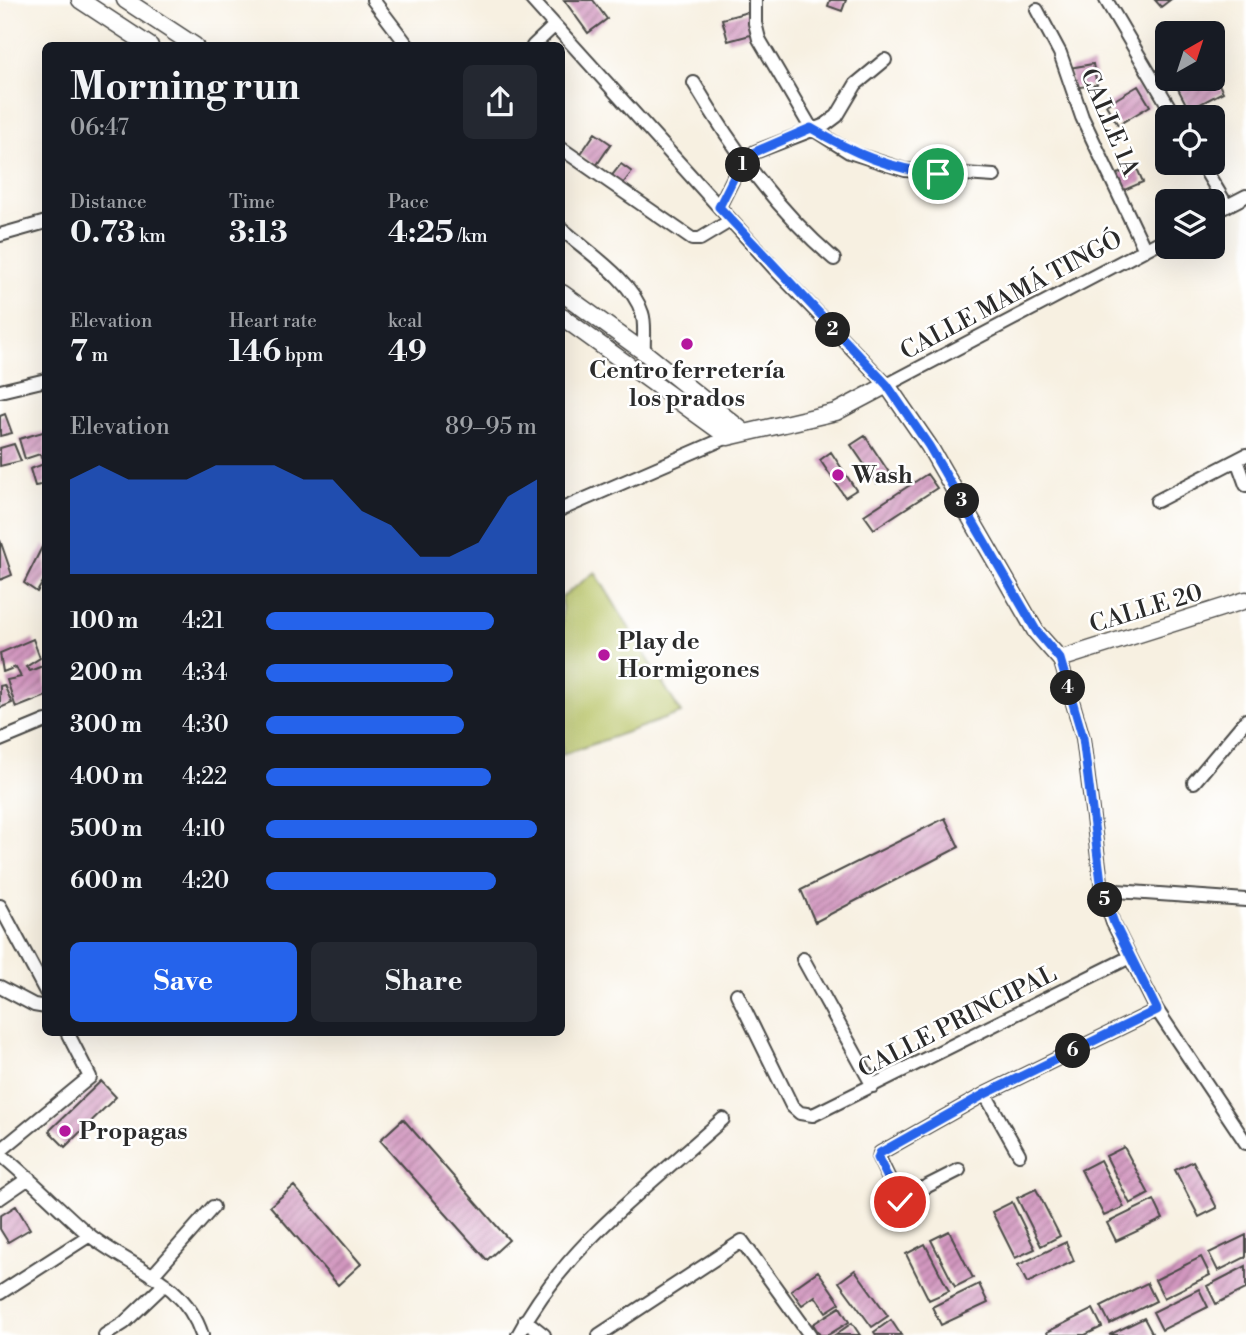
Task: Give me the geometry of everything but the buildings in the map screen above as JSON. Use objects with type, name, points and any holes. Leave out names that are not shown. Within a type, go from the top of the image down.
[{"type":"street","points":[[80,0],[144,42]]},
{"type":"street","points":[[125,0],[189,42]]},
{"type":"street","points":[[373,0],[405,42]]},
{"type":"street","points":[[532,0],[730,221],[887,385],[929,446],[1030,622],[1060,659],[1083,738],[1102,890],[1130,957],[1157,1010],[1246,1143]]},
{"type":"street","points":[[755,0],[755,23],[759,39],[811,128],[849,152],[905,170],[994,176]]},
{"type":"street","points":[[1106,0],[1168,105]]},
{"type":"street","name":"CALLE 1A","points":[[1037,10],[1060,53],[1082,117],[1145,250]]},
{"type":"street","points":[[537,42],[554,26]]},
{"type":"street","points":[[719,207],[729,185],[745,163],[768,145],[825,125],[837,116],[856,84],[885,60]]},
{"type":"street","points":[[694,83],[745,163],[799,227],[834,259]]},
{"type":"street","points":[[565,151],[692,239],[700,239],[730,221]]},
{"type":"street","points":[[1208,175],[1227,206],[1246,196]]},
{"type":"street","points":[[0,234],[42,223]]},
{"type":"street","points":[[565,232],[610,270],[627,290],[642,313],[644,352]]},
{"type":"street","name":"CALLE MAMÁ TINGÓ","points":[[565,508],[744,432],[836,412],[1155,245]]},
{"type":"street","points":[[565,295],[644,352],[744,432]]},
{"type":"street","points":[[565,319],[728,438]]},
{"type":"street","points":[[0,390],[42,381]]},
{"type":"street","points":[[1157,501],[1242,457],[1246,485]]},
{"type":"street","name":"CALLE 20","points":[[1060,659],[1246,600]]},
{"type":"street","points":[[1194,782],[1246,720]]},
{"type":"street","points":[[0,740],[42,723]]},
{"type":"street","points":[[1102,890],[1246,900]]},
{"type":"street","points":[[0,906],[42,985]]},
{"type":"street","name":"CALLE PRINCIPAL","points":[[737,994],[792,1106],[800,1113],[813,1115],[1130,957]]},
{"type":"street","points":[[803,959],[873,1087]]},
{"type":"street","points":[[0,987],[34,1005],[42,1006]]},
{"type":"street","points":[[900,1202],[878,1158],[880,1153],[985,1094],[1157,1010]]},
{"type":"street","points":[[69,1036],[90,1077],[0,1152],[90,1235],[166,1284],[195,1313],[202,1335]]},
{"type":"street","points":[[985,1094],[1019,1154]]},
{"type":"street","points":[[517,1335],[552,1279],[580,1248],[723,1119]]},
{"type":"street","points":[[882,1209],[959,1170]]},
{"type":"street","points":[[0,1198],[29,1178]]},
{"type":"street","points":[[152,1276],[213,1207]]},
{"type":"street","points":[[0,1293],[90,1235]]},
{"type":"street","points":[[599,1335],[742,1241],[810,1335]]},
{"type":"street","points":[[105,1335],[124,1323],[166,1284]]},
{"type":"street","points":[[525,1320],[544,1335]]},
{"type":"green space","name":"Play de Hormigones","points":[[595,572],[681,713],[565,754],[565,595]]},
{"type":"place","name":"Centro ferretería los prados","points":[[687,344]]},
{"type":"place","name":"Wash","points":[[838,475]]},
{"type":"place","name":"Play de Hormigones","points":[[604,655]]},
{"type":"place","name":"Propagas","points":[[65,1131]]},
{"type":"route","points":[[900,1202],[878,1158],[880,1153],[985,1094],[1157,1010],[1114,923],[1102,890],[1083,738],[1060,659],[1024,612],[929,446],[887,385],[719,207],[738,169],[755,152],[768,145],[794,138],[811,128],[849,152],[870,160],[905,170],[938,174]]}]
